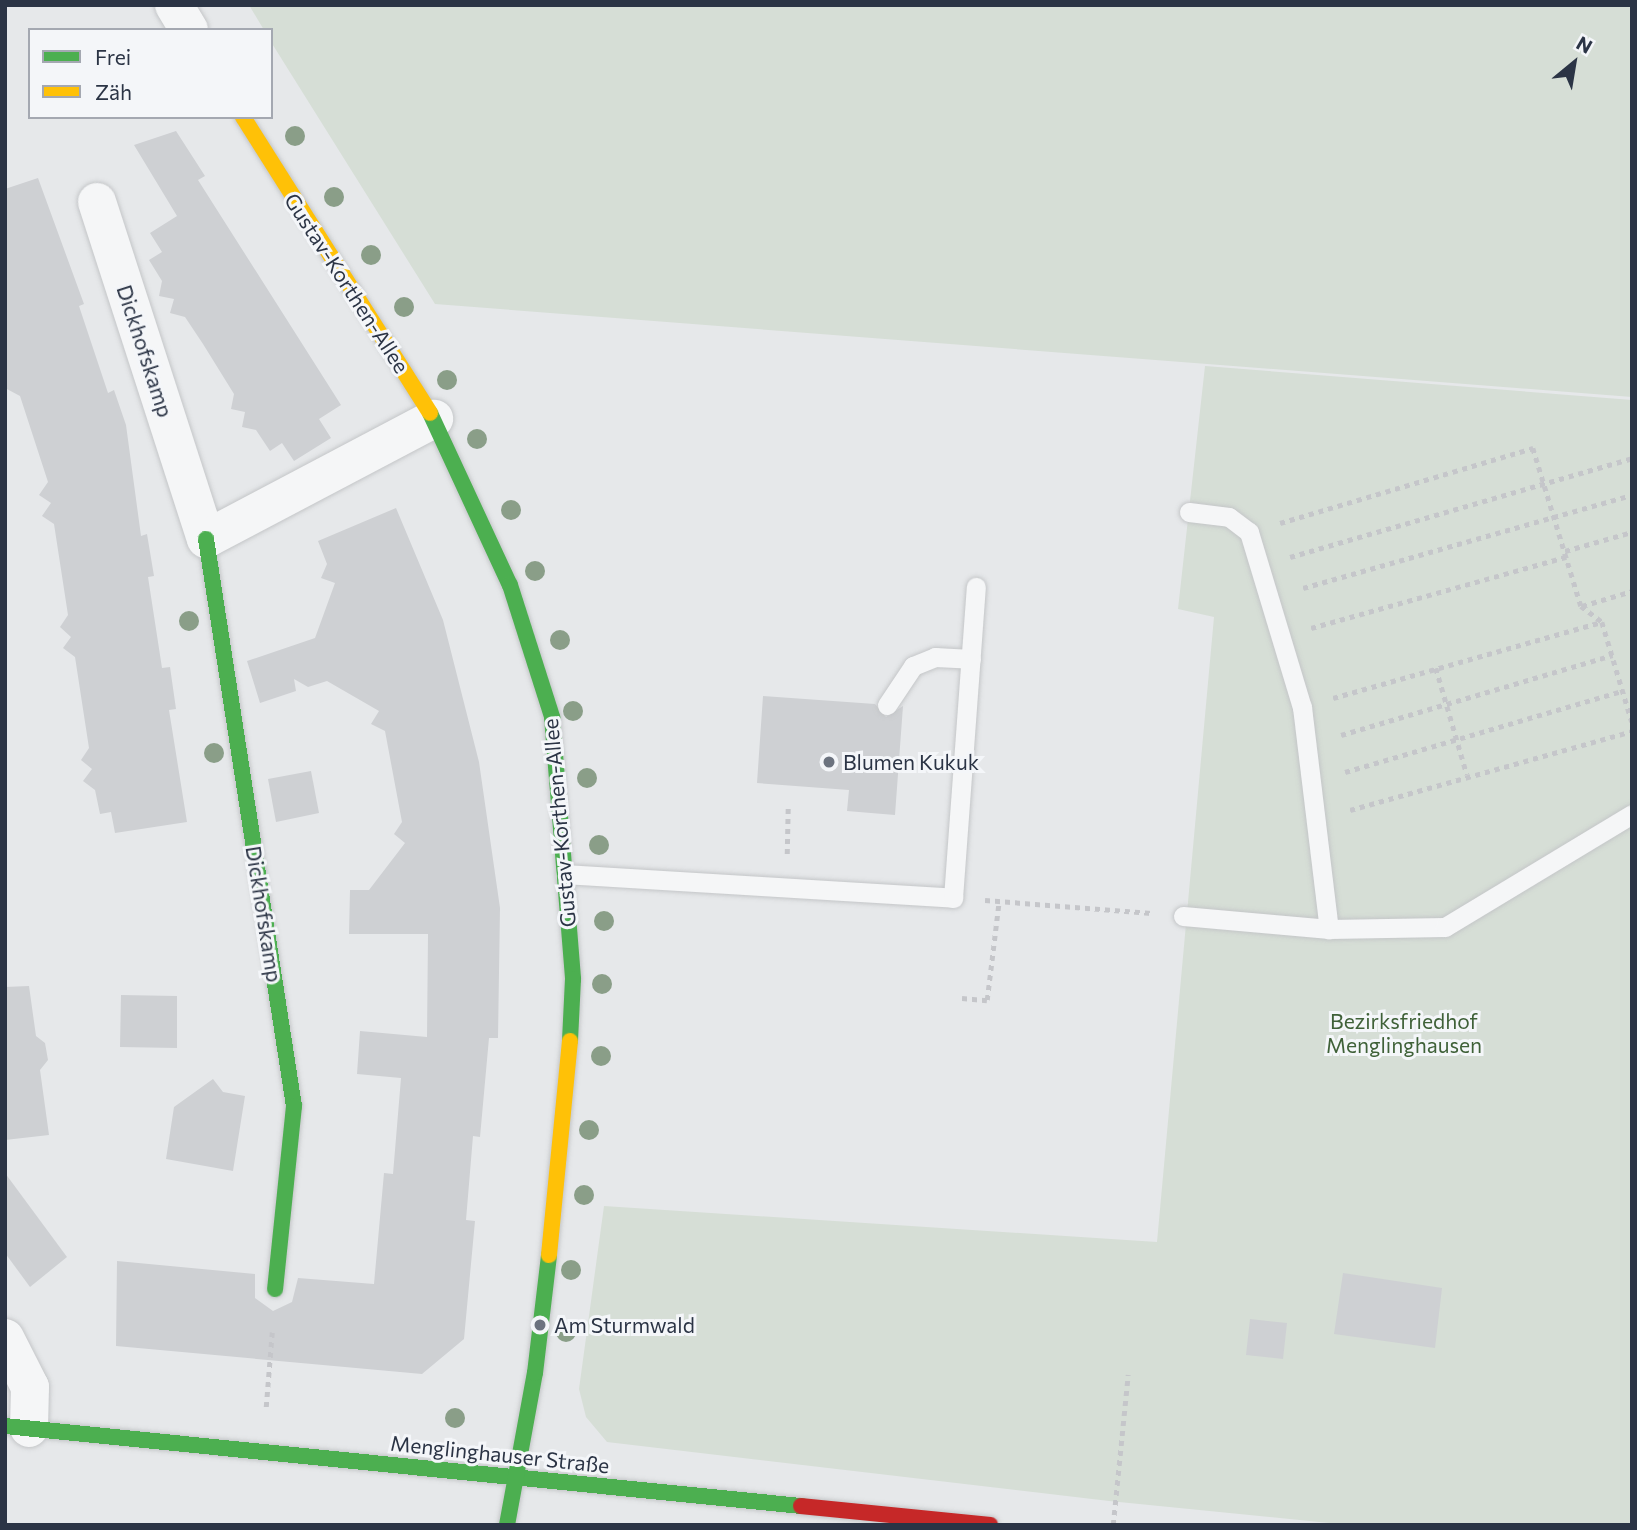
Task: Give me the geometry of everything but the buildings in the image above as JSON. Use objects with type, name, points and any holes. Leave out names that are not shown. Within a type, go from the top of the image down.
[{"type":"street","points":[[174,5],[188,28]]},
{"type":"street","name":"Gustav-Korthen-Allee","points":[[244,119],[434,419],[510,585],[552,717],[573,979],[566,1108],[535,1373],[515,1476]]},
{"type":"street","name":"Dickhofskamp","points":[[97,202],[206,540],[294,1106],[275,1289]]},
{"type":"street","points":[[206,540],[434,419]]},
{"type":"street","points":[[5,1338],[30,1387],[17,1427]]},
{"type":"street","name":"Menglinghauser Straße","points":[[17,1427],[515,1476],[875,1519],[990,1525]]},
{"type":"street","points":[[507,1525],[515,1476]]},
{"type":"lane","points":[[1189,512],[1229,517],[1249,532],[1301,707],[1329,929]]},
{"type":"lane","points":[[565,874],[953,898],[976,587]]},
{"type":"lane","points":[[887,705],[913,666],[935,657],[971,659]]},
{"type":"lane","points":[[1183,916],[1329,929],[1445,927],[1632,814]]},
{"type":"path","points":[[1249,532],[1533,449],[1581,606],[1602,622],[1632,722]]},
{"type":"path","points":[[1259,566],[1632,458]]},
{"type":"path","points":[[1268,598],[1632,495]]},
{"type":"path","points":[[1280,636],[1566,554],[1632,532]]},
{"type":"path","points":[[1581,606],[1632,591]]},
{"type":"path","points":[[1301,707],[1602,622]]},
{"type":"path","points":[[1306,745],[1612,655]]},
{"type":"path","points":[[1436,668],[1467,775]]},
{"type":"path","points":[[1310,782],[1622,691]]},
{"type":"path","points":[[1315,821],[1467,775],[1632,731]]},
{"type":"path","points":[[785,889],[788,806]]},
{"type":"path","points":[[953,898],[1183,916]]},
{"type":"path","points":[[962,998],[987,1000],[999,901]]},
{"type":"path","points":[[263,1451],[275,1289]]},
{"type":"path","points":[[1113,1525],[1128,1375]]},
{"type":"green space","points":[[249,5],[1632,5],[1632,397],[435,304],[273,45],[273,28],[263,28]]},
{"type":"green space","name":"Bezirksfriedhof Menglinghausen","points":[[1205,366],[1632,400],[1632,1525],[1349,1525],[1109,1501],[607,1442],[586,1417],[579,1389],[604,1206],[1157,1242],[1214,617],[1178,609]]},
{"type":"traffic: fast","points":[[430,413],[510,585],[552,717],[573,979],[570,1041]]},
{"type":"traffic: fast","points":[[206,539],[294,1106],[275,1289]]},
{"type":"traffic: fast","points":[[507,1525],[535,1373],[549,1255]]},
{"type":"traffic: fast","points":[[5,1426],[801,1506]]},
{"type":"traffic: slow","points":[[244,119],[430,413]]},
{"type":"traffic: slow","points":[[549,1255],[570,1041]]},
{"type":"traffic: jam","points":[[801,1506],[990,1525]]},
{"type":"place","name":"Blumen Kukuk","points":[[829,762]]},
{"type":"place","name":"Am Sturmwald","points":[[540,1325]]}]
